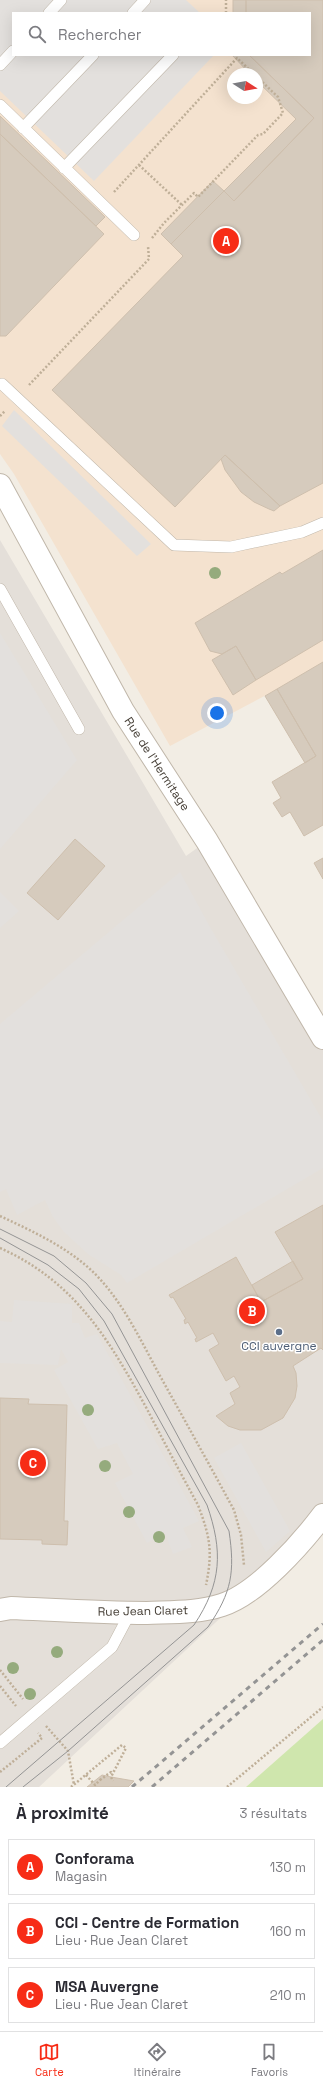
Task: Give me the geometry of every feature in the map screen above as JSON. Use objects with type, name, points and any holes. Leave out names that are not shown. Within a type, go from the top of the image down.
[{"type":"street","name":"Rue de l'Hermitage","points":[[0,485],[122,711],[207,841],[323,1038]]},
{"type":"street","name":"Rue Jean Claret","points":[[0,1610],[11,1608],[130,1613],[194,1610],[223,1605],[249,1591],[303,1541],[323,1516]]},
{"type":"lane","points":[[50,12],[61,0]]},
{"type":"lane","points":[[134,12],[145,0]]},
{"type":"lane","points":[[0,65],[12,52]]},
{"type":"lane","points":[[23,128],[91,56]]},
{"type":"lane","points":[[64,168],[172,56]]},
{"type":"lane","points":[[0,105],[134,235]]},
{"type":"lane","points":[[2,384],[174,545],[231,547],[302,532],[323,523]]},
{"type":"lane","points":[[0,589],[80,729]]},
{"type":"lane","points":[[0,1743],[112,1647],[130,1613]]},
{"type":"path","points":[[226,0],[226,12]]},
{"type":"path","points":[[102,205],[236,56],[248,68]]},
{"type":"path","points":[[17,398],[148,259],[148,244],[164,223],[194,193],[198,197],[258,135],[263,134],[283,113],[278,97],[263,83]]},
{"type":"path","points":[[139,165],[182,205]]},
{"type":"path","points":[[0,1216],[32,1231],[68,1251],[92,1271],[116,1301],[137,1333],[234,1510],[241,1535],[249,1591]]},
{"type":"path","points":[[0,1248],[13,1254],[55,1282],[96,1324],[130,1378],[198,1505],[211,1546],[211,1564],[206,1587],[194,1610]]},
{"type":"path","points":[[226,1787],[323,1707]]},
{"type":"path","points":[[71,1787],[122,1745],[126,1748],[112,1774],[111,1777],[113,1781]]},
{"type":"path","points":[[86,1775],[95,1786],[100,1780],[111,1772],[112,1774]]},
{"type":"shaded area","points":[[0,0],[323,0],[323,665],[170,746],[14,474],[0,454]]},
{"type":"shaded area","points":[[0,0],[186,0],[199,12],[12,12],[12,56],[213,56],[94,181],[0,91]]},
{"type":"shaded area","points":[[14,410],[151,544],[137,556],[2,426]]},
{"type":"shaded area","points":[[0,540],[186,856],[207,841],[323,1038],[323,1515],[303,1541],[39,1787],[0,1787]]},
{"type":"shaded area","points":[[0,633],[77,760],[0,849]]},
{"type":"shaded area","points":[[180,872],[210,927],[323,1121],[323,1168],[127,1283],[121,1275],[88,1254],[64,1232],[53,1217],[45,1200],[17,1215],[6,1189],[0,1192],[0,1024]]},
{"type":"shaded area","points":[[0,892],[19,911],[0,928]]},
{"type":"shaded area","points":[[14,1300],[72,1304],[72,1323],[79,1323],[85,1338],[97,1334],[199,1521],[183,1528],[192,1547],[173,1554],[165,1533],[147,1543],[115,1483],[133,1474],[117,1443],[98,1449],[54,1370],[68,1362],[61,1349],[58,1365],[0,1363],[0,1321],[12,1322]]},
{"type":"shaded area","points":[[241,1443],[290,1531],[266,1552],[214,1458]]},
{"type":"green space","points":[[323,1719],[323,1787],[246,1787]]},
{"type":"building","points":[[233,0],[246,0],[246,12],[233,12]]},
{"type":"building","points":[[246,0],[323,0],[323,483],[280,506],[225,455],[175,507],[52,390],[183,256],[171,244],[224,191],[234,201],[314,118],[250,56],[311,56],[311,12],[246,12]]},
{"type":"building","points":[[233,56],[250,56],[262,68],[244,68]]},
{"type":"building","points":[[263,69],[314,118],[234,201],[224,191],[296,119],[263,87]]},
{"type":"building","points":[[0,116],[105,217],[96,226],[0,134]]},
{"type":"building","points":[[0,134],[104,234],[6,336],[0,336]]},
{"type":"building","points":[[213,181],[224,191],[171,244],[161,234]]},
{"type":"building","points":[[225,455],[280,506],[274,511],[254,502],[241,492],[225,470],[221,459]]},
{"type":"building","points":[[323,550],[323,640],[256,680],[236,646],[222,654],[210,651],[195,623],[280,572],[282,574]]},
{"type":"building","points":[[236,646],[256,680],[233,695],[212,660]]},
{"type":"building","points":[[323,662],[323,825],[304,836],[290,812],[282,817],[273,803],[281,798],[272,782],[316,756],[277,689]]},
{"type":"building","points":[[277,689],[316,756],[305,763],[265,696]]},
{"type":"building","points":[[75,839],[105,866],[58,920],[27,893]]},
{"type":"building","points":[[323,858],[323,879],[314,863]]},
{"type":"building","points":[[323,1205],[323,1350],[321,1348],[293,1366],[296,1373],[297,1386],[295,1398],[283,1418],[261,1430],[240,1430],[228,1426],[216,1416],[235,1404],[230,1393],[240,1387],[234,1376],[226,1381],[209,1350],[219,1344],[213,1333],[196,1342],[195,1339],[197,1338],[188,1322],[185,1324],[184,1320],[186,1319],[173,1297],[171,1298],[169,1295],[236,1257],[261,1302],[303,1279],[275,1232]]},
{"type":"building","points":[[293,1261],[303,1279],[261,1302],[252,1285]]},
{"type":"building","points":[[0,1398],[29,1399],[28,1404],[67,1405],[64,1521],[68,1521],[67,1545],[42,1544],[42,1540],[0,1539]]},
{"type":"building","points":[[102,1775],[134,1781],[128,1787],[87,1787]]},
{"type":"tram line","points":[[0,1229],[54,1256],[86,1283],[112,1314],[229,1531],[232,1558],[230,1581],[227,1592],[216,1615],[208,1627],[68,1751],[23,1787]]},
{"type":"tram line","points":[[0,1238],[48,1265],[79,1289],[104,1321],[207,1505],[216,1537],[217,1552],[215,1581],[203,1610],[194,1625],[6,1787]]},
{"type":"railway","points":[[132,1787],[323,1624]]},
{"type":"railway","points":[[152,1787],[323,1640]]},
{"type":"place","name":"Conforama","points":[[226,241]]},
{"type":"place","name":"CCI - Centre de Formation","points":[[252,1311]]},
{"type":"place","name":"CCI auvergne","points":[[279,1332]]},
{"type":"place","name":"MSA Auvergne","points":[[33,1463]]}]
